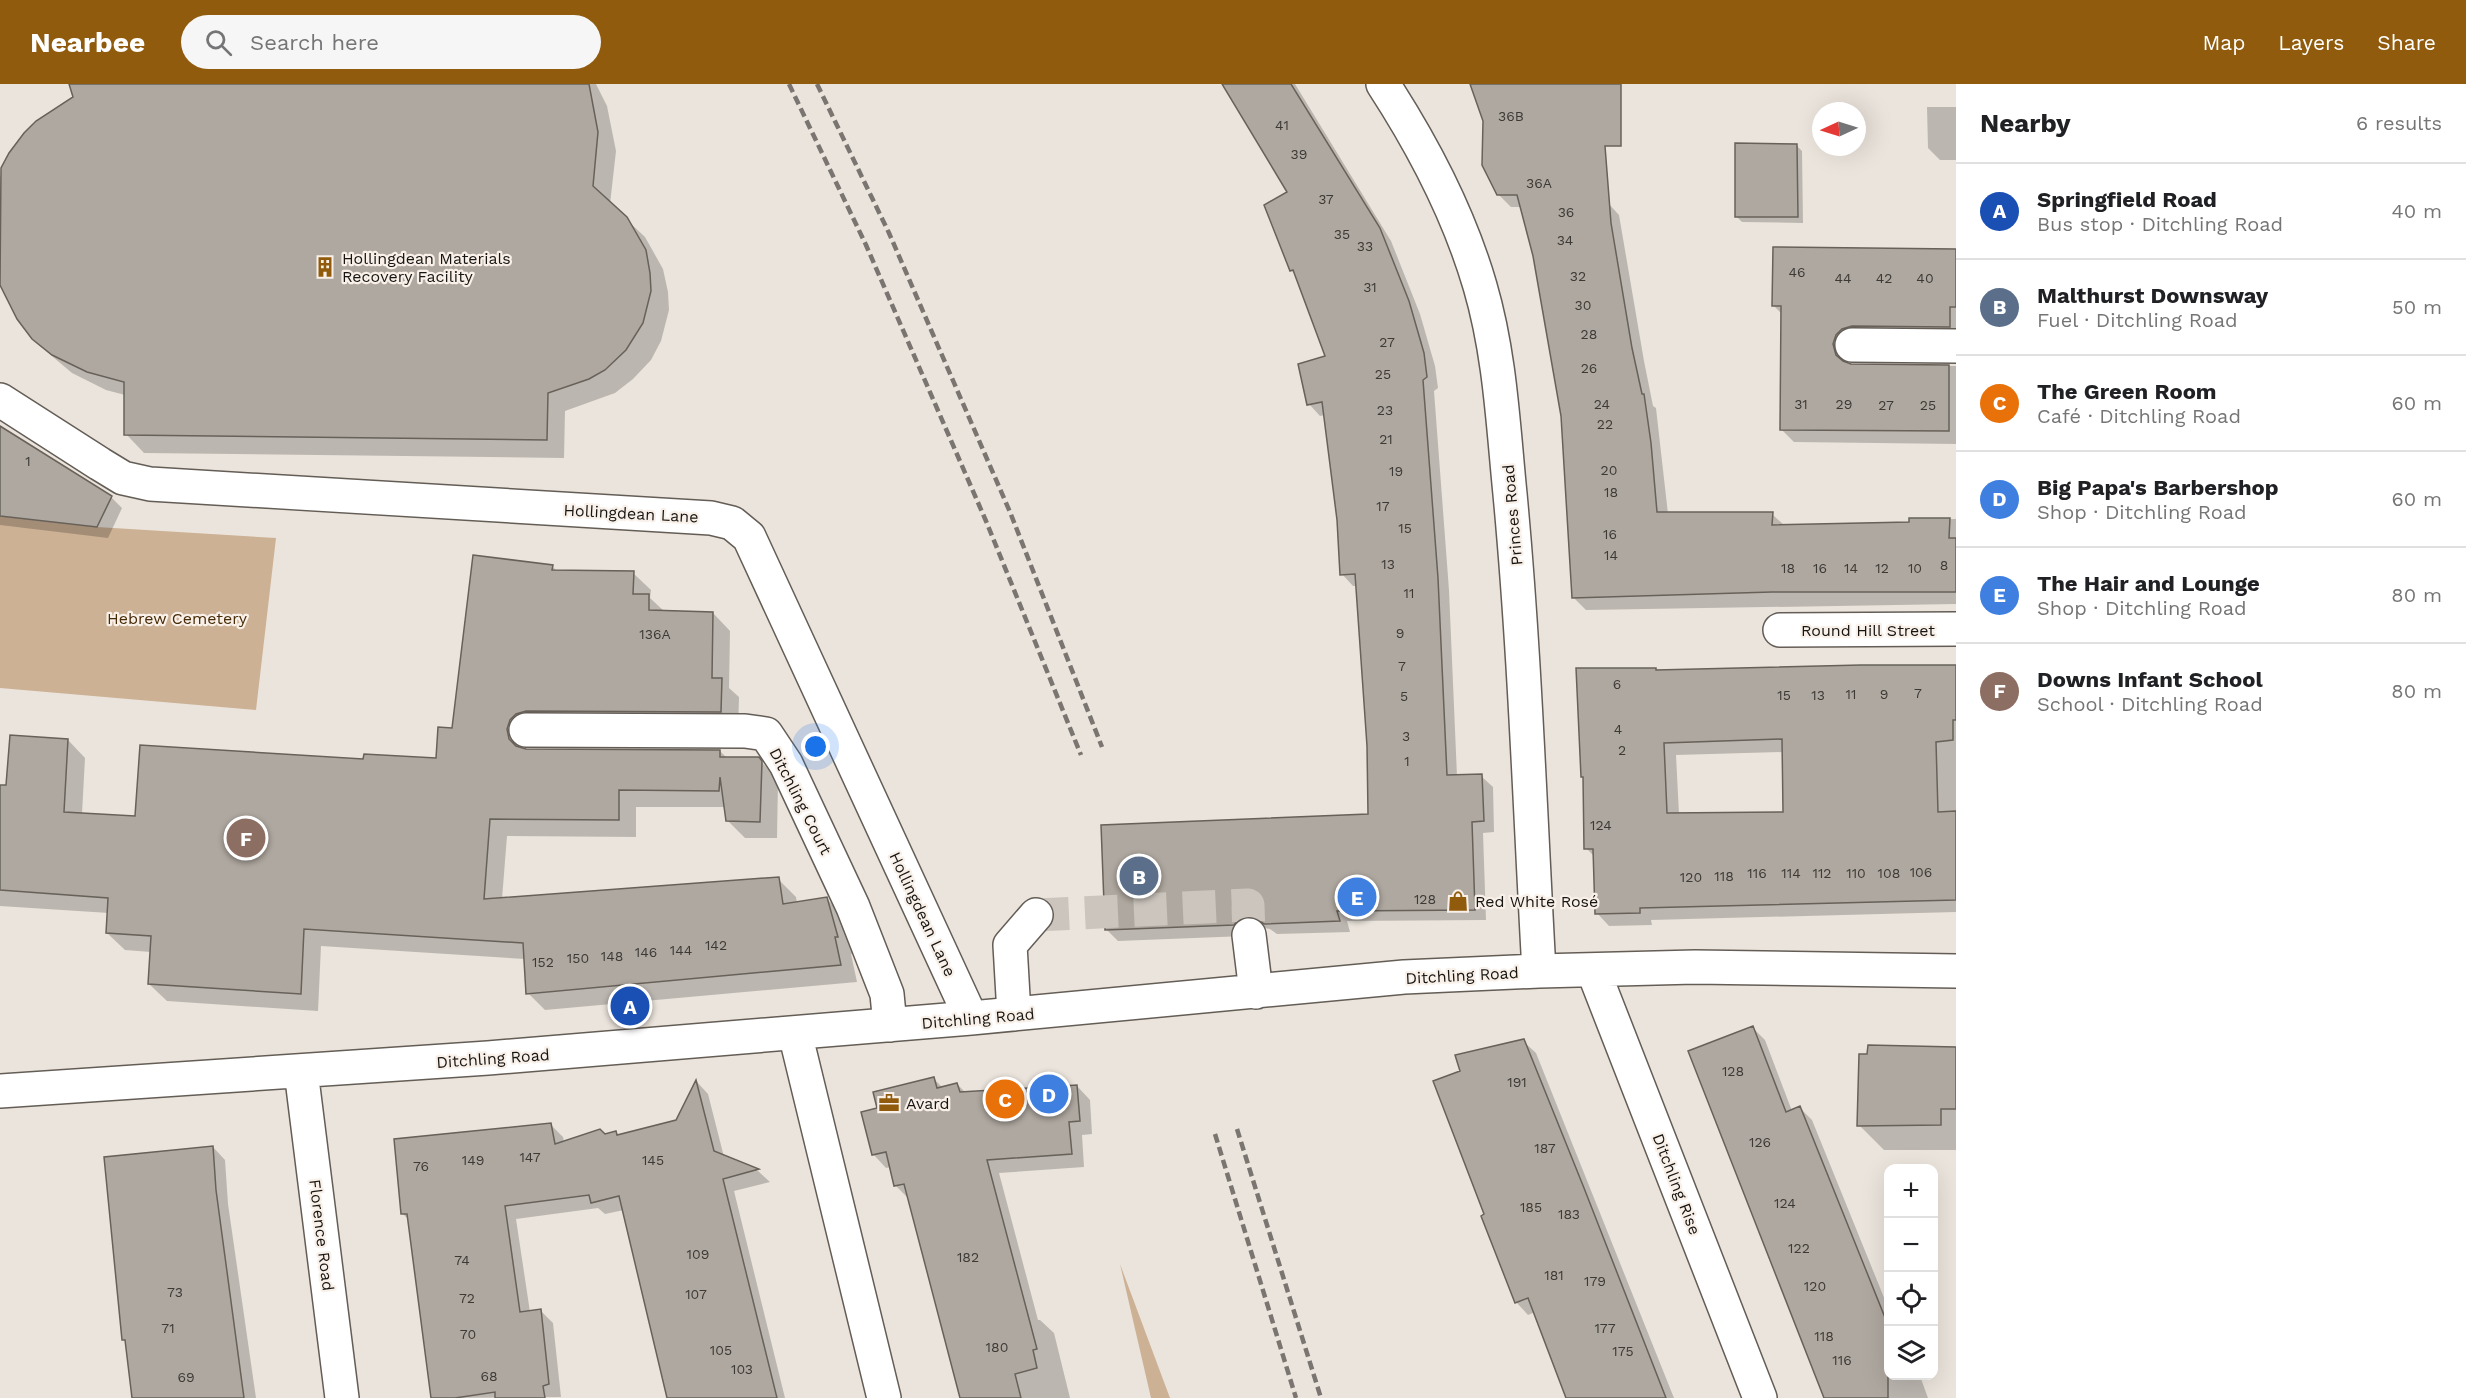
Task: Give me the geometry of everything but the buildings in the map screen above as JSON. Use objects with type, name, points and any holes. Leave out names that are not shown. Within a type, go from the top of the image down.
[{"type":"street","name":"Princes Road","points":[[1383,84],[1426,154],[1458,223],[1481,288],[1500,375],[1517,568],[1539,971]]},
{"type":"street","points":[[1852,345],[1956,346]]},
{"type":"street","name":"Hollingdean Lane","points":[[0,400],[108,469],[123,477],[150,484],[711,518],[732,523],[749,537],[971,1018]]},
{"type":"street","name":"Round Hill Street","points":[[1780,630],[1956,629]]},
{"type":"street","name":"Ditchling Court","points":[[526,730],[746,731],[766,734],[786,764],[853,907],[887,994],[890,1025]]},
{"type":"street","points":[[1014,1014],[1010,945],[1036,915]]},
{"type":"street","points":[[1249,935],[1256,992]]},
{"type":"street","name":"Ditchling Road","points":[[0,1091],[301,1071],[795,1033],[1404,977],[1695,967],[1956,971]]},
{"type":"street","name":"Ditchling Rise","points":[[1593,970],[1760,1398]]},
{"type":"street","points":[[795,1033],[884,1398]]},
{"type":"street","name":"Florence Road","points":[[301,1071],[342,1398]]},
{"type":"green space","name":"Hebrew Cemetery","points":[[0,516],[97,527],[276,538],[256,710],[0,688]]},
{"type":"green space","points":[[1120,1264],[1170,1398],[1151,1398]]},
{"type":"tunnel","points":[[1036,915],[1248,905],[1249,935]]},
{"type":"railway","points":[[789,84],[866,245],[986,521],[1081,755]]},
{"type":"railway","points":[[817,84],[889,233],[1010,512],[1102,747]]},
{"type":"railway","points":[[1237,1129],[1321,1398]]},
{"type":"railway","points":[[1215,1134],[1296,1398]]},
{"type":"place","name":"Hollingdean Materials Recovery Facility","points":[[325,267]]},
{"type":"place","name":"Downs Infant School","points":[[246,838]]},
{"type":"place","name":"Malthurst Downsway","points":[[1139,876]]},
{"type":"place","name":"The Hair and Lounge","points":[[1357,897]]},
{"type":"place","name":"Red White Rosé","points":[[1458,901]]},
{"type":"place","name":"Springfield Road","points":[[630,1006]]},
{"type":"place","name":"Big Papa's Barbershop","points":[[1049,1094]]},
{"type":"place","name":"The Green Room","points":[[1005,1099]]},
{"type":"place","name":"Avard","points":[[889,1103]]}]
